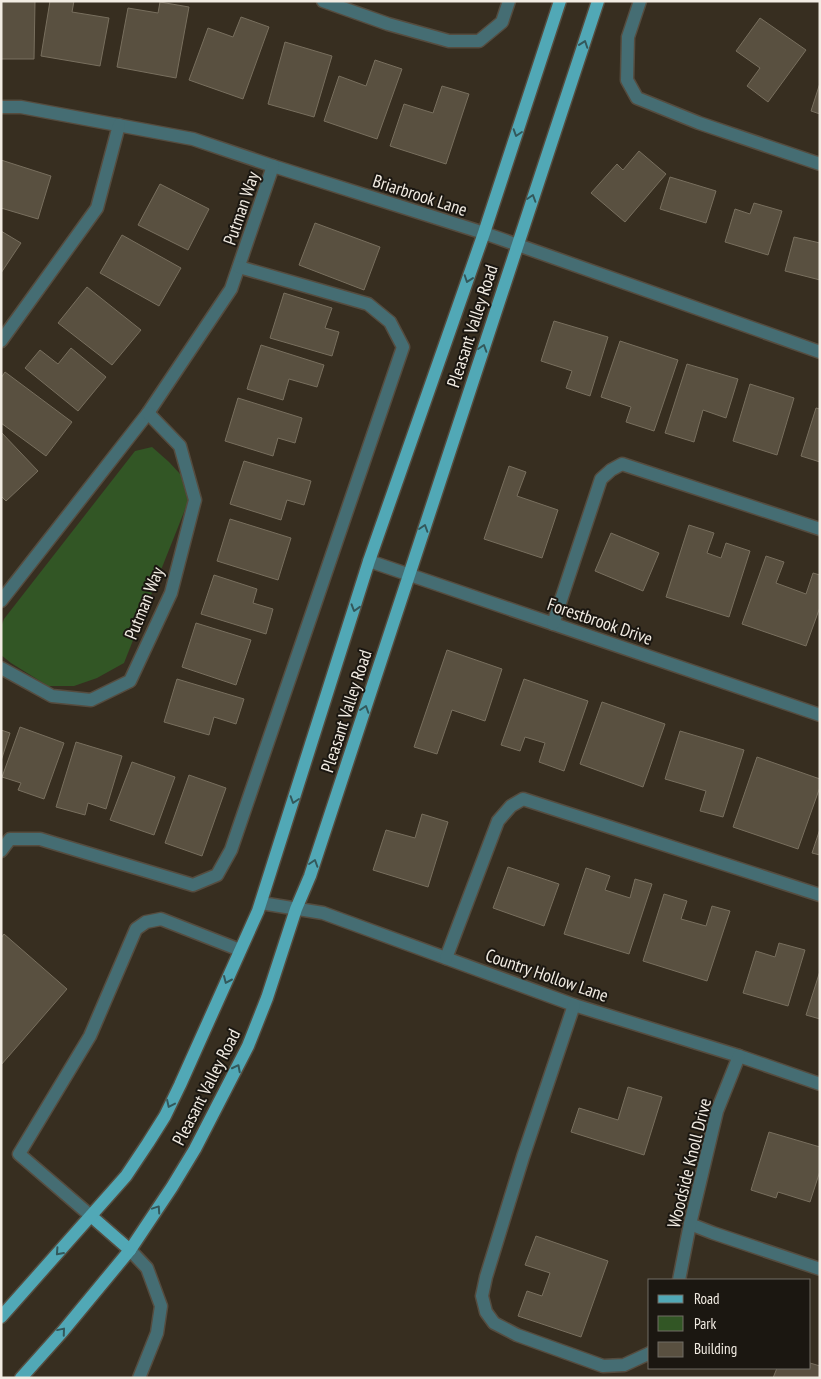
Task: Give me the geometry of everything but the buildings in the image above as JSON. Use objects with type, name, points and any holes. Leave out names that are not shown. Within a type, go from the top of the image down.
[{"type":"main road","name":"Pleasant Valley Road","points":[[1,1317],[126,1176],[165,1116],[261,903],[369,561],[484,233],[560,1]]},
{"type":"main road","name":"Pleasant Valley Road","points":[[22,1378],[130,1250],[195,1149],[248,1046],[267,998],[296,909],[310,876],[598,1]]},
{"type":"main road","points":[[91,1216],[130,1250]]},
{"type":"street","points":[[323,1],[388,24],[449,41],[478,41],[502,22],[509,1]]},
{"type":"street","points":[[640,1],[628,37],[627,80],[637,98],[699,123],[820,164]]},
{"type":"street","name":"Briarbrook Lane","points":[[1,106],[21,106],[193,139],[484,233],[820,352]]},
{"type":"street","points":[[1,341],[97,208],[119,125]]},
{"type":"street","name":"Putman Way","points":[[1,601],[148,413],[231,289],[273,166]]},
{"type":"street","points":[[1,851],[6,836],[40,839],[193,886],[217,875],[232,850],[403,347],[390,322],[368,304],[239,267]]},
{"type":"street","name":"Putman Way","points":[[1,668],[52,696],[91,700],[130,681],[171,593],[195,500],[180,446],[148,413]]},
{"type":"street","points":[[553,624],[601,479],[611,470],[622,464],[820,529]]},
{"type":"street","name":"Forestbrook Drive","points":[[369,561],[820,714]]},
{"type":"street","points":[[446,958],[498,821],[511,806],[523,799],[820,895]]},
{"type":"street","name":"Country Hollow Lane","points":[[261,903],[323,913],[574,1005],[739,1056],[820,1084]]},
{"type":"street","points":[[91,1216],[20,1154],[90,1036],[136,929],[146,922],[161,919],[240,950]]},
{"type":"street","points":[[574,1005],[523,1158],[486,1277],[482,1296],[486,1312],[494,1323],[517,1335],[603,1366],[624,1365],[648,1354]]},
{"type":"street","name":"Woodside Knoll Drive","points":[[679,1279],[690,1224],[717,1112],[739,1056]]},
{"type":"street","points":[[690,1224],[820,1269]]},
{"type":"street","points":[[130,1250],[147,1268],[161,1306],[157,1333],[139,1378]]},
{"type":"green space","points":[[152,447],[181,475],[188,502],[124,663],[97,678],[74,686],[48,686],[1,655],[1,627],[4,619],[135,451]]}]
